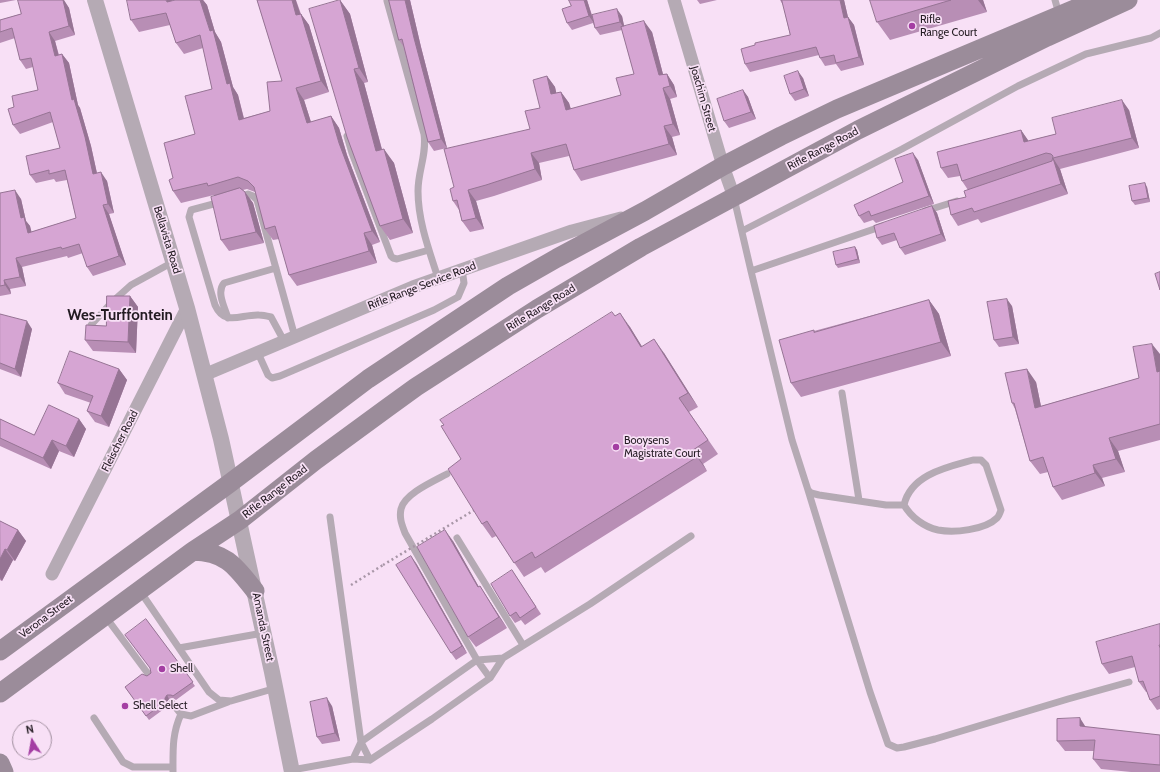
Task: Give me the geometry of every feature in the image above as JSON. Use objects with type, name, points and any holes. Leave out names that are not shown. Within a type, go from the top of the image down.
[{"type":"main road","points":[[230,483],[368,379],[463,315],[557,258],[645,211],[723,166],[837,110],[1058,8],[1096,0]]},
{"type":"main road","name":"Rifle Range Road","points":[[0,692],[193,551],[240,520],[316,460],[416,387],[537,309],[641,247],[864,126],[1047,37],[1128,0]]},
{"type":"main road","name":"Verona Street","points":[[0,651],[230,483]]},
{"type":"main road","points":[[193,551],[221,556],[235,566],[255,591]]},
{"type":"main road","points":[[0,642],[23,634]]},
{"type":"main road","points":[[0,763],[4,772]]},
{"type":"street","name":"Bellavista Road","points":[[95,0],[187,308],[221,439],[230,483]]},
{"type":"street","name":"Joachim Street","points":[[674,0],[723,166],[734,197]]},
{"type":"street","name":"Rifle Range Service Road","points":[[204,375],[413,287],[572,231],[645,211]]},
{"type":"street","name":"Fleischer Road","points":[[52,574],[187,308]]},
{"type":"street","name":"Amanda Street","points":[[230,483],[240,520],[292,771]]},
{"type":"lane","points":[[387,1],[424,134],[426,145],[419,175],[418,203],[419,213],[438,278]]},
{"type":"lane","points":[[742,231],[902,149],[1018,86],[1086,54],[1151,38],[1160,33]]},
{"type":"lane","points":[[346,131],[352,153],[391,256],[397,259],[429,250]]},
{"type":"lane","points":[[248,194],[253,196],[256,200],[276,268],[290,339],[271,317],[259,315],[228,318],[220,313],[215,305],[189,217],[191,210],[248,194]]},
{"type":"lane","points":[[734,197],[792,440],[872,698],[888,744],[892,747],[904,747],[935,739],[1068,698],[1129,682]]},
{"type":"lane","points":[[919,213],[964,198]]},
{"type":"lane","points":[[751,271],[889,223]]},
{"type":"lane","points":[[92,325],[112,302],[126,289],[173,262]]},
{"type":"lane","points":[[228,318],[220,292],[224,283],[276,268]]},
{"type":"lane","points":[[258,353],[268,375],[272,378],[280,376],[434,310],[458,297],[464,283],[462,269]]},
{"type":"lane","points":[[842,393],[859,500]]},
{"type":"lane","points":[[973,460],[981,460],[986,465],[1002,510],[998,518],[991,522],[972,529],[957,531],[938,530],[918,520],[908,512],[904,505],[906,498],[917,484],[928,475],[943,468],[973,460]]},
{"type":"lane","points":[[447,474],[408,496],[401,508],[400,520],[405,533],[477,660],[490,678]]},
{"type":"lane","points":[[808,490],[811,493],[886,505],[904,505]]},
{"type":"lane","points":[[330,517],[362,742],[370,760]]},
{"type":"lane","points":[[292,771],[353,759],[370,760],[490,678],[503,658],[590,604],[691,536]]},
{"type":"lane","points":[[457,538],[523,645]]},
{"type":"lane","points":[[140,590],[209,692],[219,700],[230,701]]},
{"type":"lane","points":[[105,616],[149,675]]},
{"type":"lane","points":[[179,648],[264,633]]},
{"type":"lane","points":[[353,759],[362,742],[477,660],[503,658]]},
{"type":"lane","points":[[172,703],[180,714],[190,716],[230,701],[276,688]]},
{"type":"lane","points":[[94,718],[123,762],[127,765],[133,767],[173,769],[173,741],[175,728],[180,714]]},
{"type":"path","points":[[340,591],[478,508]]},
{"type":"building","points":[[18,0],[63,0],[69,26],[49,32],[55,56],[62,54],[72,100],[74,99],[85,137],[93,174],[101,172],[108,204],[103,205],[119,256],[87,267],[79,244],[16,258],[20,277],[4,280],[5,285],[0,286],[0,193],[15,190],[21,218],[24,217],[28,233],[76,218],[65,170],[49,174],[49,170],[30,175],[26,156],[60,148],[50,112],[13,125],[8,109],[14,107],[12,96],[38,90],[31,58],[20,60],[12,28],[0,32],[0,20],[21,14]]},
{"type":"building","points":[[127,0],[166,0],[167,2],[175,0],[200,0],[210,31],[213,30],[227,84],[230,83],[239,120],[270,111],[267,82],[282,81],[257,0],[292,0],[296,15],[301,14],[321,81],[296,88],[307,123],[331,116],[339,143],[372,231],[364,233],[369,251],[289,275],[275,226],[265,229],[254,187],[248,181],[238,177],[208,186],[207,183],[173,191],[169,180],[173,178],[164,143],[195,134],[185,96],[212,89],[200,35],[176,43],[166,13],[131,20]]},
{"type":"building","points":[[340,0],[359,68],[354,69],[376,151],[384,149],[403,219],[380,226],[347,137],[309,9]]},
{"type":"building","points":[[389,0],[405,0],[441,139],[428,142],[402,39],[399,40]]},
{"type":"building","points":[[569,0],[584,0],[589,16],[567,23],[562,9],[571,6]]},
{"type":"building","points":[[782,0],[840,0],[844,18],[848,17],[859,57],[836,63],[834,55],[820,58],[816,47],[745,64],[741,49],[755,45],[755,43],[790,35]]},
{"type":"building","points":[[870,0],[951,0],[877,22]]},
{"type":"building","points":[[617,9],[620,22],[595,28],[592,15]]},
{"type":"building","points":[[644,21],[659,75],[667,74],[670,86],[663,88],[673,124],[664,126],[669,144],[574,170],[566,144],[531,153],[535,169],[468,190],[476,218],[462,221],[457,200],[453,201],[450,189],[454,187],[444,149],[530,129],[525,111],[540,108],[533,80],[547,76],[551,94],[561,92],[566,110],[621,95],[616,78],[634,74],[621,27]]},
{"type":"building","points":[[798,71],[804,89],[790,94],[784,76]]},
{"type":"building","points":[[743,90],[751,112],[724,121],[717,99]]},
{"type":"building","points":[[1122,100],[1132,138],[1053,158],[1061,184],[974,212],[972,208],[951,215],[948,201],[966,197],[964,191],[1052,161],[1053,156],[1046,153],[962,181],[957,164],[941,168],[937,152],[1021,130],[1024,142],[1056,134],[1052,118]]},
{"type":"building","points":[[913,153],[929,196],[871,216],[869,211],[859,216],[854,205],[903,182],[895,159]]},
{"type":"building","points":[[1145,183],[1148,198],[1132,201],[1129,186]]},
{"type":"building","points":[[240,188],[245,192],[256,232],[221,240],[211,197]]},
{"type":"building","points":[[932,206],[941,234],[900,248],[894,233],[877,238],[874,226]]},
{"type":"building","points":[[855,247],[858,259],[836,265],[833,252]]},
{"type":"building","points":[[1160,272],[1160,290],[1155,274]]},
{"type":"building","points":[[107,296],[130,296],[128,342],[85,340],[86,325],[106,326]]},
{"type":"building","points":[[1007,299],[1013,337],[994,340],[987,302]]},
{"type":"building","points":[[929,300],[941,342],[791,383],[779,340],[814,330],[814,332]]},
{"type":"building","name":"Booysens Magistrate Court","points":[[612,312],[615,316],[620,313],[641,347],[654,339],[688,393],[679,398],[708,440],[693,450],[697,457],[535,558],[532,552],[514,563],[487,521],[482,524],[448,469],[461,459],[441,426],[444,425],[440,420]]},
{"type":"building","points":[[0,314],[27,321],[15,369],[0,363]]},
{"type":"building","points":[[1152,344],[1157,372],[1160,371],[1160,424],[1109,438],[1116,459],[1093,465],[1095,473],[1053,487],[1043,457],[1030,461],[1014,403],[1012,403],[1005,373],[1027,369],[1035,408],[1139,378],[1133,347]]},
{"type":"building","points":[[70,351],[119,369],[101,416],[87,411],[93,396],[58,383]]},
{"type":"building","points":[[49,405],[79,419],[66,446],[52,440],[43,458],[0,438],[0,419],[34,435]]},
{"type":"building","points":[[0,521],[18,530],[7,550],[5,549],[0,559]]},
{"type":"building","points":[[445,530],[478,587],[480,586],[499,617],[468,637],[417,547]]},
{"type":"building","points":[[411,556],[462,646],[451,653],[396,565]]},
{"type":"building","points":[[512,570],[536,607],[520,618],[516,612],[510,616],[491,584]]},
{"type":"building","points":[[146,619],[193,682],[173,696],[167,695],[165,702],[146,716],[125,687],[142,674],[147,676],[151,673],[150,668],[125,635]]},
{"type":"building","points":[[1160,624],[1160,696],[1150,700],[1143,681],[1139,682],[1132,656],[1102,664],[1096,642]]},
{"type":"building","points":[[327,698],[335,733],[317,737],[310,702]]},
{"type":"building","points":[[1080,718],[1080,726],[1160,735],[1160,765],[1093,759],[1095,740],[1057,741],[1057,719]]},
{"type":"place","name":"Rifle Range Court","points":[[912,26]]},
{"type":"place","name":"Booysens Magistrate Court","points":[[616,447]]},
{"type":"place","name":"Shell","points":[[162,669]]},
{"type":"place","name":"Shell Select","points":[[125,706]]},
{"type":"district","name":"Wes-Turffontein","points":[[120,316]]}]
